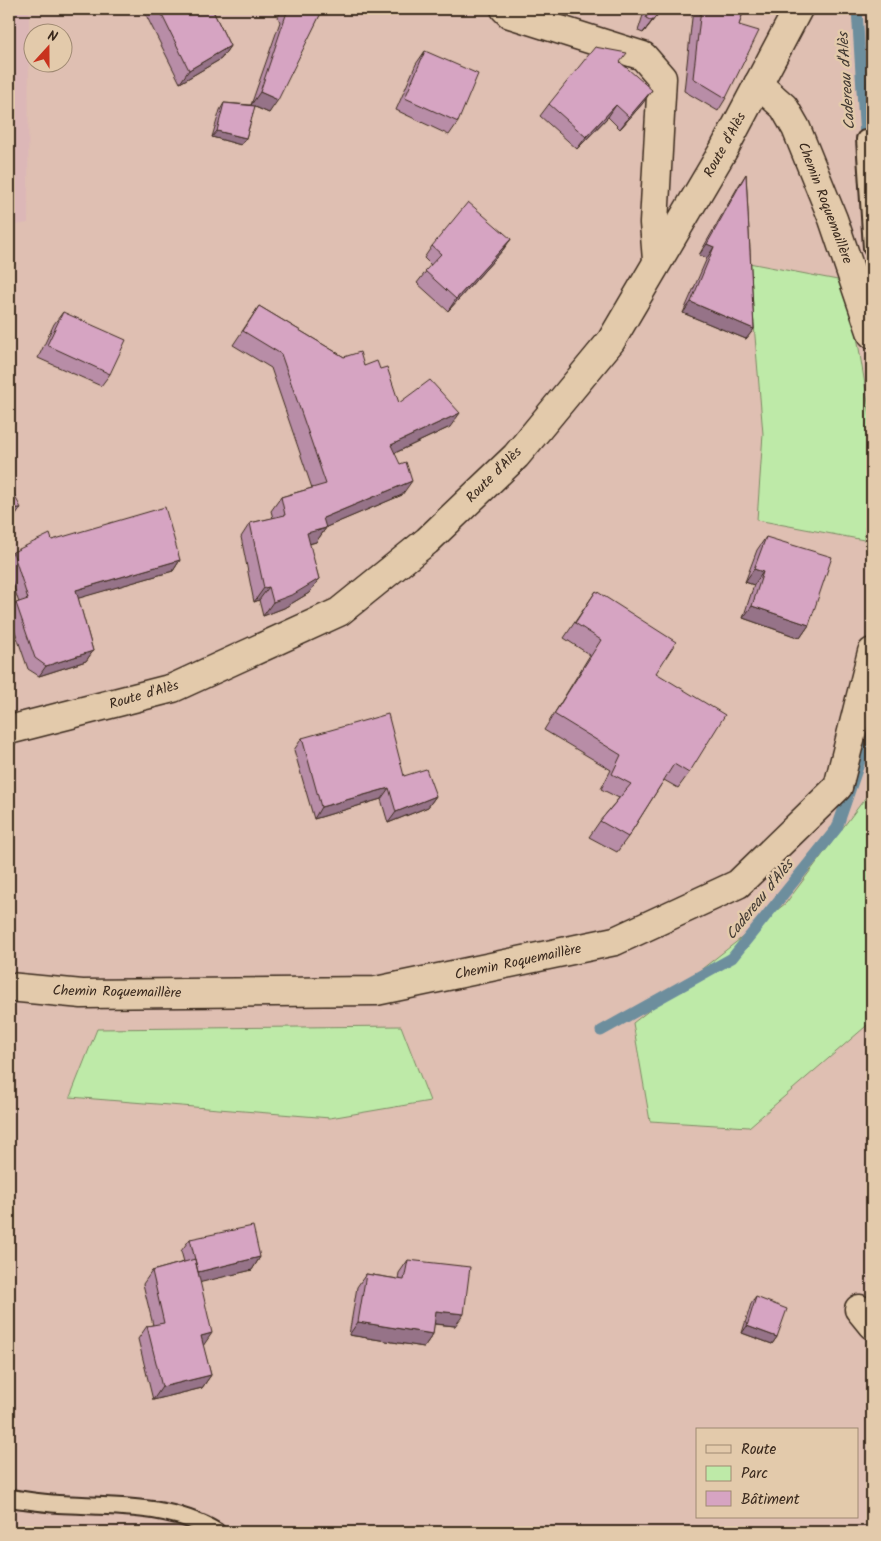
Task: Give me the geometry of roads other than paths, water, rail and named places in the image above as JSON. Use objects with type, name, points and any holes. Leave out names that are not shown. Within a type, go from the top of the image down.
[{"type":"street","points":[[505,9],[510,14],[644,56],[662,78],[654,223],[657,260]]},
{"type":"street","name":"Route d'Alès","points":[[9,730],[173,688],[339,612],[427,541],[516,456],[611,341],[724,149],[798,9]]},
{"type":"street","name":"Chemin Roquemaillère","points":[[758,84],[784,107],[796,128],[832,218],[872,334]]},
{"type":"street","name":"Chemin Roquemaillère","points":[[9,987],[82,994],[376,991],[616,942],[738,884],[838,787],[872,652]]},
{"type":"lane","points":[[865,139],[872,248]]},
{"type":"lane","points":[[9,1498],[56,1504],[152,1508],[201,1522],[217,1532]]},
{"type":"waterway","name":"Cadereau d'Alès","points":[[857,9],[865,139],[868,144]]},
{"type":"waterway","name":"Cadereau d'Alès","points":[[601,1031],[732,958],[837,828],[872,726]]}]
